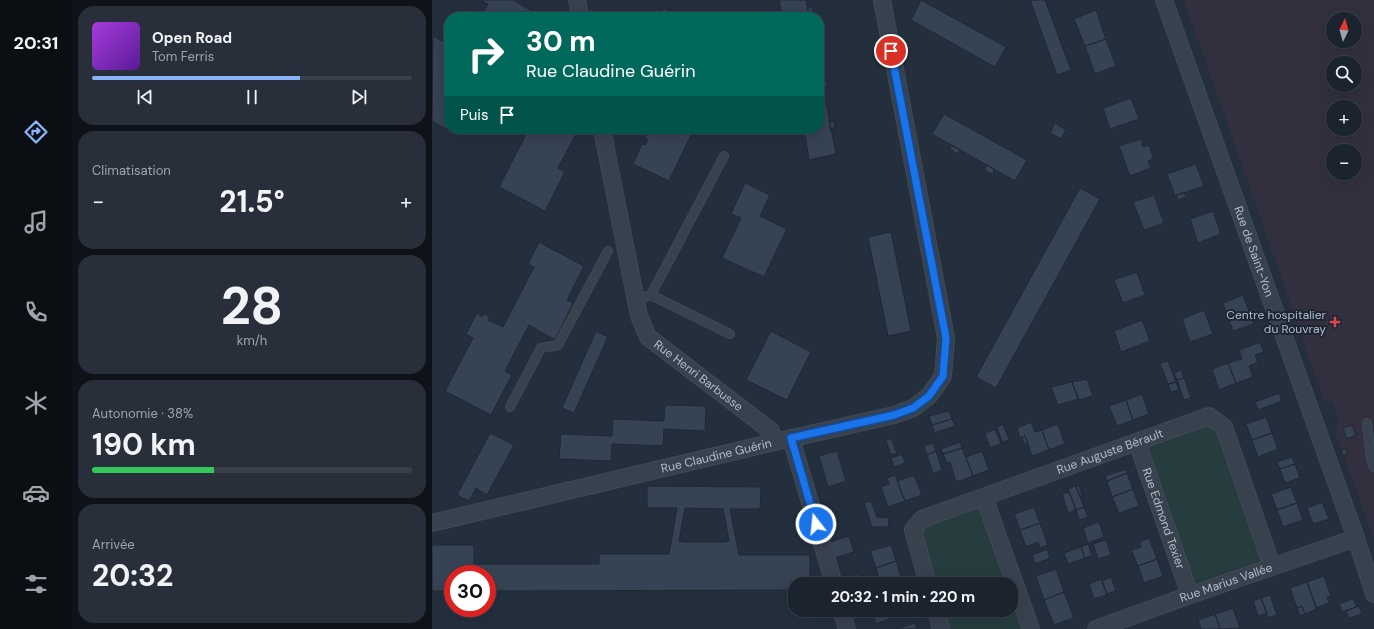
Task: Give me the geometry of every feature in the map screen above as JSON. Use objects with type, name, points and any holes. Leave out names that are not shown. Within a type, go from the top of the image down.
[{"type":"street","points":[[577,0],[579,12]]},
{"type":"street","name":"Rue Claudine Guérin","points":[[432,523],[894,415],[913,408],[929,396],[943,376],[946,338],[882,0]]},
{"type":"street","name":"Rue de Saint-Yon","points":[[1164,0],[1356,538],[1374,594]]},
{"type":"street","name":"Rue Henri Barbusse","points":[[603,134],[643,297],[639,316],[648,337],[771,431],[775,442]]},
{"type":"street","name":"Rue Auguste Bérault","points":[[926,577],[913,530],[922,519],[1209,416],[1224,427],[1272,566]]},
{"type":"street","points":[[791,438],[832,577]]},
{"type":"street","name":"Rue Edmond Texier","points":[[1137,442],[1190,595]]},
{"type":"street","points":[[984,497],[1031,629]]},
{"type":"street","name":"Rue Marius Vallée","points":[[1096,629],[1272,566],[1356,538]]},
{"type":"street","points":[[843,617],[847,629]]},
{"type":"street","points":[[938,617],[941,629]]},
{"type":"lane","points":[[724,156],[643,297],[730,334]]},
{"type":"lane","points":[[510,406],[541,348],[558,345],[608,251]]},
{"type":"lane","points":[[1367,423],[1371,459],[1374,467]]},
{"type":"shaded area","name":"Centre hospitalier du Rouvray","points":[[1184,0],[1374,0],[1374,539],[1334,429],[1339,422],[1336,411],[1332,402],[1324,401]]},
{"type":"green space","points":[[1210,423],[1216,425],[1262,560],[1192,584],[1145,445]]},
{"type":"green space","points":[[981,505],[1007,577],[933,577],[919,532],[923,524]]},
{"type":"green space","points":[[1018,611],[1024,629],[948,629],[944,617],[1018,617]]},
{"type":"building","points":[[513,0],[534,12],[484,12],[488,4],[482,1]]},
{"type":"building","points":[[779,0],[806,0],[809,12],[781,12]]},
{"type":"building","points":[[921,0],[1006,47],[995,67],[911,20]]},
{"type":"building","points":[[1030,0],[1045,0],[1071,70],[1057,75]]},
{"type":"building","points":[[807,5],[813,9],[812,12],[808,12]]},
{"type":"building","points":[[663,8],[671,12],[661,12]]},
{"type":"building","points":[[1096,10],[1106,39],[1085,46],[1074,19]]},
{"type":"building","points":[[433,36],[444,42],[444,128],[432,121]]},
{"type":"building","points":[[1106,39],[1116,66],[1095,74],[1085,46]]},
{"type":"building","points":[[824,81],[827,85],[824,90]]},
{"type":"building","points":[[824,92],[836,154],[809,160],[805,134],[824,134]]},
{"type":"building","points":[[1131,98],[1139,119],[1110,129],[1103,108]]},
{"type":"building","points":[[944,114],[1027,160],[1015,181],[932,134]]},
{"type":"building","points":[[829,120],[835,123],[835,126],[831,131]]},
{"type":"building","points":[[1055,123],[1066,130],[1061,139],[1050,133]]},
{"type":"building","points":[[526,134],[576,134],[558,168],[565,172],[545,211],[499,187]]},
{"type":"building","points":[[647,134],[691,135],[669,181],[633,164],[642,144],[645,145],[648,140],[645,138]]},
{"type":"building","points":[[1141,139],[1143,147],[1149,145],[1153,157],[1148,161],[1151,168],[1130,176],[1119,146]]},
{"type":"building","points":[[953,146],[960,150],[957,154],[949,148]]},
{"type":"building","points":[[1196,164],[1204,186],[1175,196],[1167,174]]},
{"type":"building","points":[[987,165],[994,169],[993,174],[984,170]]},
{"type":"building","points":[[745,183],[770,195],[760,216],[787,229],[764,277],[722,258],[741,218],[731,214]]},
{"type":"building","points":[[1080,188],[1100,199],[996,388],[976,377]]},
{"type":"building","points":[[1184,192],[1186,197],[1178,200],[1176,195]]},
{"type":"building","points":[[1154,195],[1164,223],[1144,230],[1133,202]]},
{"type":"building","points":[[1213,211],[1221,234],[1198,243],[1190,219]]},
{"type":"building","points":[[891,232],[911,331],[888,336],[868,237]]},
{"type":"building","points":[[539,242],[584,266],[567,300],[573,303],[555,340],[529,325],[505,371],[512,375],[491,415],[445,391],[473,338],[466,334],[477,313],[482,317],[484,313],[490,317],[488,320],[503,327],[534,267],[528,264]]},
{"type":"building","points":[[1137,272],[1145,295],[1123,303],[1114,280]]},
{"type":"building","points":[[1243,295],[1254,324],[1233,331],[1223,303]]},
{"type":"building","points":[[1204,310],[1213,334],[1190,342],[1182,319]]},
{"type":"building","points":[[1142,320],[1150,341],[1121,352],[1114,331]]},
{"type":"building","points":[[596,331],[608,337],[574,413],[562,408]]},
{"type":"building","points":[[771,331],[811,352],[787,400],[746,380]]},
{"type":"building","points":[[1260,342],[1264,352],[1255,355],[1258,362],[1249,366],[1253,377],[1236,383],[1228,363],[1242,359],[1239,350]]},
{"type":"building","points":[[1168,361],[1176,382],[1168,384],[1160,363]]},
{"type":"building","points":[[1228,363],[1236,383],[1219,390],[1212,369]]},
{"type":"building","points":[[1181,370],[1184,378],[1177,380],[1174,373]]},
{"type":"building","points":[[1184,378],[1191,398],[1184,400],[1177,380]]},
{"type":"building","points":[[1087,379],[1093,396],[1079,400],[1072,382]]},
{"type":"building","points":[[1072,382],[1078,399],[1058,405],[1051,387]]},
{"type":"building","points":[[1176,382],[1179,390],[1171,392],[1168,384]]},
{"type":"building","points":[[1279,393],[1282,401],[1258,410],[1255,402]]},
{"type":"building","points":[[1142,394],[1149,414],[1133,420],[1126,400]]},
{"type":"building","points":[[1126,400],[1133,420],[1117,426],[1109,406]]},
{"type":"building","points":[[665,405],[706,406],[705,431],[664,429],[663,446],[612,444],[611,461],[559,459],[561,434],[612,436],[613,419],[664,421]]},
{"type":"building","points":[[949,411],[952,419],[932,425],[929,416]]},
{"type":"building","points":[[1266,417],[1272,433],[1252,440],[1246,424]]},
{"type":"building","points":[[952,419],[955,426],[934,433],[932,425]]},
{"type":"building","points":[[1031,422],[1035,432],[1042,430],[1049,450],[1032,456],[1025,436],[1020,438],[1017,428]]},
{"type":"building","points":[[1003,424],[1009,440],[1002,442],[997,427]]},
{"type":"building","points":[[1058,424],[1065,444],[1049,450],[1042,430]]},
{"type":"building","points":[[1352,425],[1356,435],[1347,439],[1343,428]]},
{"type":"building","points":[[995,429],[1001,444],[990,448],[985,433]]},
{"type":"building","points":[[490,433],[514,445],[487,495],[476,488],[469,501],[457,495]]},
{"type":"building","points":[[1272,433],[1278,449],[1258,457],[1252,440]]},
{"type":"building","points":[[1025,436],[1028,444],[1025,445],[1022,437]]},
{"type":"building","points":[[891,438],[897,453],[891,455],[886,440]]},
{"type":"building","points":[[960,442],[962,448],[943,454],[941,449]]},
{"type":"building","points":[[933,443],[936,451],[927,455],[924,446]]},
{"type":"building","points":[[962,448],[973,476],[956,482],[950,462],[947,463],[943,454]]},
{"type":"building","points":[[1346,448],[1347,454],[1343,455],[1341,450]]},
{"type":"building","points":[[837,451],[846,481],[828,487],[819,456]]},
{"type":"building","points":[[936,451],[942,470],[933,474],[927,455]]},
{"type":"building","points":[[982,451],[989,470],[973,476],[966,457]]},
{"type":"building","points":[[902,454],[905,463],[894,467],[891,458]]},
{"type":"building","points":[[1292,457],[1295,464],[1280,469],[1277,462]]},
{"type":"building","points":[[1295,464],[1300,478],[1285,483],[1280,469]]},
{"type":"building","points":[[1126,469],[1127,473],[1107,481],[1105,476]]},
{"type":"building","points":[[1127,473],[1133,489],[1112,497],[1107,481]]},
{"type":"building","points":[[895,475],[905,501],[888,507],[881,487],[889,484],[887,478]]},
{"type":"building","points":[[914,475],[922,495],[905,501],[897,481]]},
{"type":"building","points":[[1079,485],[1082,495],[1080,496],[1076,486]]},
{"type":"building","points":[[647,486],[761,487],[760,509],[730,509],[739,555],[810,555],[810,577],[788,577],[788,590],[496,591],[496,565],[444,565],[444,591],[432,591],[432,545],[474,545],[474,564],[599,564],[599,554],[669,554],[677,508],[647,508]],"holes":[[[685,508],[723,509],[729,541],[679,541]]]},
{"type":"building","points":[[1076,486],[1084,507],[1076,510],[1068,489]]},
{"type":"building","points":[[1291,487],[1297,503],[1277,510],[1271,494]]},
{"type":"building","points":[[1133,489],[1139,506],[1119,513],[1112,497]]},
{"type":"building","points":[[1069,492],[1076,510],[1068,513],[1062,494]]},
{"type":"building","points":[[871,501],[877,517],[889,518],[888,527],[872,527],[864,503]]},
{"type":"building","points":[[1322,502],[1329,519],[1313,524],[1307,508]]},
{"type":"building","points":[[1297,503],[1303,520],[1283,527],[1277,510]]},
{"type":"building","points":[[1034,507],[1040,523],[1020,530],[1014,514]]},
{"type":"building","points":[[1084,507],[1088,517],[1079,520],[1076,510]]},
{"type":"building","points":[[1099,522],[1104,537],[1088,543],[1083,528]]},
{"type":"building","points":[[1040,523],[1048,545],[1040,548],[1038,542],[1026,547],[1020,530]]},
{"type":"building","points":[[849,536],[854,552],[835,558],[830,542]]},
{"type":"building","points":[[1149,538],[1157,559],[1138,566],[1131,550],[1141,547],[1139,542]]},
{"type":"building","points":[[1106,540],[1111,555],[1098,559],[1093,544]]},
{"type":"building","points":[[1088,544],[1092,555],[1085,558],[1081,547]]},
{"type":"building","points":[[891,545],[896,561],[876,568],[870,551]]},
{"type":"building","points":[[1081,547],[1085,558],[1068,564],[1064,553]]},
{"type":"building","points":[[1047,549],[1050,558],[1035,564],[1032,555]]},
{"type":"building","points":[[1157,559],[1163,576],[1144,583],[1138,566]]},
{"type":"building","points":[[896,561],[901,577],[878,577],[876,568]]},
{"type":"building","points":[[1056,569],[1064,592],[1044,600],[1036,576]]},
{"type":"building","points":[[859,574],[860,577],[850,577]]},
{"type":"building","points":[[1324,576],[1331,596],[1327,597],[1329,603],[1316,608],[1307,582]]},
{"type":"building","points":[[1111,577],[1116,591],[1107,594],[1102,581]]},
{"type":"building","points":[[1101,579],[1107,595],[1094,599],[1089,584]]},
{"type":"building","points":[[1307,582],[1317,609],[1305,614],[1302,606],[1297,608],[1290,588]]},
{"type":"building","points":[[1064,592],[1074,618],[1054,625],[1044,600]]},
{"type":"building","points":[[1270,595],[1277,615],[1268,618],[1261,598]]},
{"type":"building","points":[[1261,598],[1267,613],[1258,616],[1253,601]]},
{"type":"building","points":[[1353,599],[1357,607],[1342,612],[1339,604]]},
{"type":"building","points":[[1302,606],[1305,614],[1300,616],[1297,608]]},
{"type":"building","points":[[1359,606],[1362,614],[1349,618],[1346,611]]},
{"type":"building","points":[[1233,608],[1240,628],[1220,629],[1215,614]]},
{"type":"building","points":[[1215,614],[1220,629],[1201,629],[1198,620]]},
{"type":"building","points":[[874,617],[889,617],[890,619],[876,624]]},
{"type":"building","points":[[915,623],[917,629],[896,629]]},
{"type":"place","name":"Centre hospitalier du Rouvray","points":[[1335,322]]},
{"type":"route","points":[[816,524],[791,438],[894,415],[913,408],[929,396],[943,376],[946,338],[891,51]]}]
